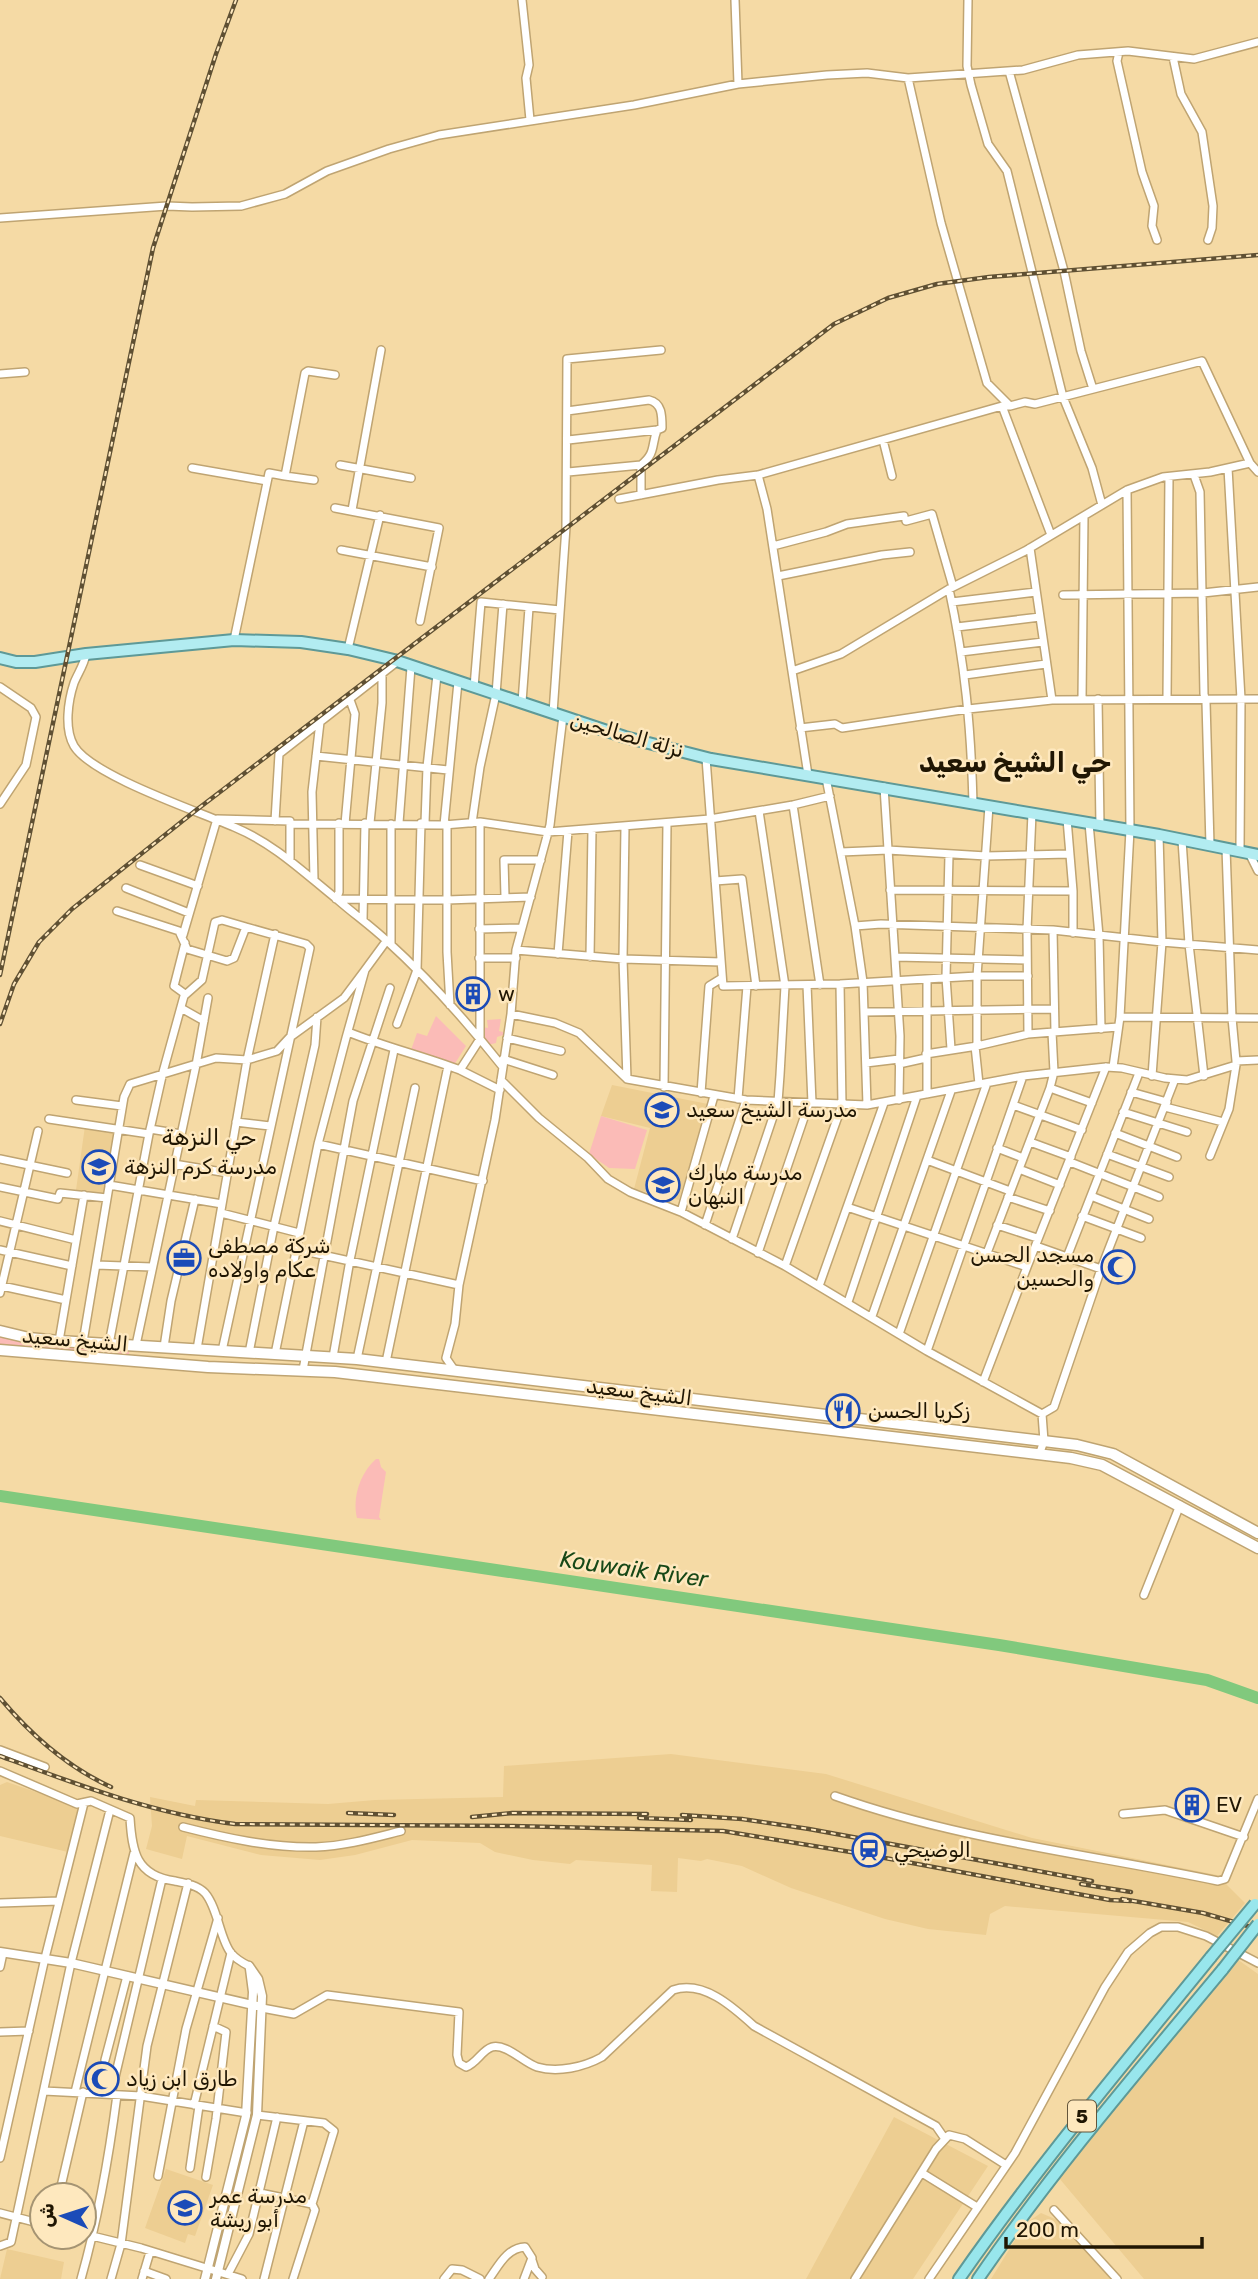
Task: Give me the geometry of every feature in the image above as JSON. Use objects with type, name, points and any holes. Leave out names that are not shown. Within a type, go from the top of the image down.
[{"type":"highway","name":"5","points":[[959,2279],[1050,2156],[1256,1902]]},
{"type":"highway","name":"5","points":[[978,2279],[1015,2225],[1085,2136],[1258,1924]]},
{"type":"main road","name":"نزلة الصالحين","points":[[0,657],[16,662],[35,662],[86,654],[234,640],[301,642],[348,649],[398,661],[625,737],[706,758],[1159,835],[1249,853]]},
{"type":"main road","name":"الشيخ سعيد","points":[[0,1331],[59,1341],[386,1362],[1077,1445],[1114,1454],[1258,1533]]},
{"type":"main road","name":"الشيخ سعيد","points":[[0,1350],[208,1367],[303,1370],[463,1386],[1039,1455],[1102,1465],[1258,1548]]},
{"type":"main road","points":[[459,1372],[463,1386]]},
{"type":"street","points":[[523,0],[529,65],[526,78],[530,120]]},
{"type":"street","points":[[735,0],[738,84]]},
{"type":"street","points":[[968,0],[968,72],[988,144],[1007,171],[1063,397],[1092,468],[1102,505]]},
{"type":"street","points":[[0,218],[167,205],[241,206],[285,194],[327,172],[389,149],[439,135],[634,105],[738,84],[867,73],[908,78],[1023,70],[1079,55],[1119,52],[1194,59],[1258,41]]},
{"type":"street","points":[[1119,52],[1117,61],[1142,172],[1154,206],[1152,226],[1157,240]]},
{"type":"street","points":[[1173,57],[1181,94],[1202,132],[1213,206],[1212,228],[1208,240]]},
{"type":"street","points":[[1009,71],[1093,389]]},
{"type":"street","points":[[908,78],[941,223],[987,383],[1006,406],[1051,535]]},
{"type":"street","points":[[352,510],[381,350]]},
{"type":"street","points":[[459,1372],[446,1358],[455,1324],[458,1285],[483,1181],[500,1090],[516,954],[548,832],[558,715],[560,610],[568,472],[567,359],[661,350]]},
{"type":"street","points":[[619,499],[758,475],[1006,406],[1025,402],[1035,404],[1202,361],[1250,463],[1258,472]]},
{"type":"street","points":[[0,374],[25,372]]},
{"type":"street","points":[[285,475],[306,372],[335,375]]},
{"type":"street","points":[[567,411],[649,400],[660,405],[662,423],[662,428],[657,430],[568,440]]},
{"type":"street","points":[[568,472],[641,465],[650,458],[657,430]]},
{"type":"street","points":[[883,440],[892,477]]},
{"type":"street","points":[[792,671],[841,654],[951,588],[1030,548],[1126,490],[1169,477],[1194,475],[1250,463]]},
{"type":"street","points":[[641,465],[641,495]]},
{"type":"street","points":[[340,466],[411,478]]},
{"type":"street","points":[[192,468],[267,481]]},
{"type":"street","points":[[1228,468],[1249,853],[1258,871]]},
{"type":"street","points":[[234,640],[270,472],[314,480]]},
{"type":"street","points":[[758,475],[767,509],[808,775]]},
{"type":"street","points":[[1194,475],[1200,492],[1210,845]]},
{"type":"street","points":[[1167,698],[1169,477]]},
{"type":"street","points":[[983,1382],[1092,1103],[1110,1067],[1120,1017],[1130,830],[1126,490]]},
{"type":"street","points":[[335,508],[439,528],[421,621]]},
{"type":"street","points":[[773,545],[847,524],[932,514],[951,588],[970,708],[973,803]]},
{"type":"street","points":[[348,649],[380,515]]},
{"type":"street","points":[[1082,699],[1084,516]]},
{"type":"street","points":[[1030,548],[1052,700]]},
{"type":"street","points":[[341,550],[432,567]]},
{"type":"street","points":[[778,576],[869,557],[910,552]]},
{"type":"street","points":[[1063,595],[1203,593],[1258,587]]},
{"type":"street","points":[[952,602],[1036,592]]},
{"type":"street","points":[[474,687],[481,602],[560,610]]},
{"type":"street","points":[[460,1070],[480,1039],[480,897],[476,823],[480,767],[496,694],[503,604]]},
{"type":"street","points":[[522,702],[529,608]]},
{"type":"street","points":[[957,627],[1040,617]]},
{"type":"street","points":[[961,652],[1043,642]]},
{"type":"street","points":[[86,654],[74,683],[69,707],[69,732],[74,747],[100,766],[142,790],[250,833],[290,860],[389,942],[503,1063],[553,1075]]},
{"type":"street","points":[[275,821],[279,754],[398,661]]},
{"type":"street","points":[[965,675],[1046,664]]},
{"type":"street","points":[[83,1342],[122,1106],[130,1084],[216,1058],[247,1060],[276,1051],[289,1038],[344,998],[389,942],[395,824],[411,667]]},
{"type":"street","points":[[363,920],[367,823],[377,762],[382,674]]},
{"type":"street","points":[[397,1024],[417,970],[423,823],[437,675]]},
{"type":"street","points":[[450,1005],[446,824],[448,770],[458,682]]},
{"type":"street","points":[[0,687],[31,708],[36,717],[26,765],[0,804]]},
{"type":"street","points":[[1098,699],[1095,824],[1101,1029]]},
{"type":"street","points":[[800,728],[835,724],[842,728],[970,708],[1052,700],[1258,699]]},
{"type":"street","points":[[336,899],[339,892],[342,824],[355,714],[350,700]]},
{"type":"street","points":[[314,880],[312,792],[320,722]]},
{"type":"street","points":[[316,755],[448,770]]},
{"type":"street","points":[[706,758],[723,986],[820,985],[896,979],[1028,976]]},
{"type":"street","points":[[826,777],[863,982],[867,1105]]},
{"type":"street","points":[[884,787],[898,1013],[899,1100]]},
{"type":"street","points":[[290,824],[476,823],[548,832],[592,830],[710,819],[830,796]]},
{"type":"street","points":[[793,805],[820,985]]},
{"type":"street","points":[[899,1334],[983,1084],[976,1046],[976,976],[989,806]]},
{"type":"street","points":[[732,1239],[778,1102],[785,986],[759,810]]},
{"type":"street","points":[[1028,1034],[1027,930],[1032,813]]},
{"type":"street","points":[[217,819],[290,821],[290,860]]},
{"type":"street","points":[[185,994],[174,986],[190,912],[217,819]]},
{"type":"street","points":[[1067,819],[1073,891],[1073,933]]},
{"type":"street","points":[[664,1087],[667,824]]},
{"type":"street","points":[[625,827],[623,959],[627,1079]]},
{"type":"street","points":[[590,957],[592,830]]},
{"type":"street","points":[[558,954],[568,831]]},
{"type":"street","points":[[1152,1076],[1162,942],[1159,835]]},
{"type":"street","points":[[1182,840],[1189,944],[1204,1076]]},
{"type":"street","points":[[1210,1156],[1233,1093],[1236,1063],[1226,848]]},
{"type":"street","points":[[841,852],[888,850],[986,856],[1069,854]]},
{"type":"street","points":[[949,855],[946,977],[951,1049]]},
{"type":"street","points":[[505,897],[504,860],[541,860]]},
{"type":"street","points":[[140,865],[198,886]]},
{"type":"street","points":[[715,881],[742,879],[756,986]]},
{"type":"street","points":[[126,888],[190,912]]},
{"type":"street","points":[[890,890],[1029,893],[1073,891]]},
{"type":"street","points":[[336,899],[447,900],[531,897]]},
{"type":"street","points":[[117,911],[179,931],[187,949],[231,961],[246,927]]},
{"type":"street","points":[[109,1344],[163,1072],[185,994],[202,979],[218,919],[275,934],[306,944],[310,948],[222,1351]]},
{"type":"street","points":[[855,926],[1053,930],[1258,950]]},
{"type":"street","points":[[479,929],[522,928]]},
{"type":"street","points":[[987,1253],[1054,1072],[1053,930]]},
{"type":"street","points":[[197,1349],[247,1060],[275,934]]},
{"type":"street","points":[[480,958],[516,954],[558,954],[721,962]]},
{"type":"street","points":[[895,957],[1027,960]]},
{"type":"street","points":[[275,1354],[318,1144],[365,971]]},
{"type":"street","points":[[701,1093],[709,986],[722,978]]},
{"type":"street","points":[[927,979],[927,1094]]},
{"type":"street","points":[[785,1266],[842,1105],[840,984]]},
{"type":"street","points":[[758,1252],[811,1103],[807,985]]},
{"type":"street","points":[[705,1225],[742,1100],[747,986]]},
{"type":"street","points":[[303,1370],[353,1101],[390,988]]},
{"type":"street","points":[[135,1345],[208,998]]},
{"type":"street","points":[[181,1008],[204,1021]]},
{"type":"street","points":[[864,1012],[1054,1009]]},
{"type":"street","points":[[511,1014],[555,1023],[579,1033],[627,1079],[742,1100],[867,1105],[1023,1076],[1110,1067],[1187,1080],[1236,1063],[1258,1060]]},
{"type":"street","points":[[248,1353],[315,1045],[317,1017]]},
{"type":"street","points":[[1120,1017],[1258,1018]]},
{"type":"street","points":[[866,1063],[899,1062],[1028,1034],[1118,1027]]},
{"type":"street","points":[[348,1032],[394,1050],[409,1052],[460,1070],[500,1090]]},
{"type":"street","points":[[507,1038],[561,1051]]},
{"type":"street","points":[[333,1357],[350,1260],[394,1050]]},
{"type":"street","points":[[386,1362],[448,1066]]},
{"type":"street","points":[[1067,1257],[1139,1073]]},
{"type":"street","points":[[927,1351],[1023,1076]]},
{"type":"street","points":[[1042,1414],[1054,1406],[1101,1269],[1175,1079]]},
{"type":"street","points":[[501,1080],[539,1118],[588,1157],[608,1179],[630,1192],[681,1212],[785,1266],[927,1351],[1042,1414]]},
{"type":"street","points":[[357,1359],[415,1087]]},
{"type":"street","points":[[1050,1088],[1092,1103]]},
{"type":"street","points":[[872,1316],[951,1091]]},
{"type":"street","points":[[1131,1092],[1223,1122]]},
{"type":"street","points":[[681,1212],[714,1096]]},
{"type":"street","points":[[848,1302],[917,1096]]},
{"type":"street","points":[[76,1100],[122,1106]]},
{"type":"street","points":[[819,1286],[884,1103]]},
{"type":"street","points":[[1013,1105],[1082,1130]]},
{"type":"street","points":[[1123,1112],[1187,1132]]},
{"type":"street","points":[[49,1119],[181,1134]]},
{"type":"street","points":[[236,1122],[270,1126]]},
{"type":"street","points":[[38,1131],[1,1290],[66,1300]]},
{"type":"street","points":[[1115,1133],[1177,1157]]},
{"type":"street","points":[[1030,1142],[1133,1188],[1160,1197]]},
{"type":"street","points":[[318,1144],[483,1181]]},
{"type":"street","points":[[997,1148],[1023,1158]]},
{"type":"street","points":[[1107,1154],[1169,1177]]},
{"type":"street","points":[[0,1159],[67,1173]]},
{"type":"street","points":[[927,1160],[1051,1211]]},
{"type":"street","points":[[174,1164],[228,1173]]},
{"type":"street","points":[[1019,1169],[1060,1185]]},
{"type":"street","points":[[109,1185],[222,1204]]},
{"type":"street","points":[[0,1187],[58,1199],[60,1193],[107,1198]]},
{"type":"street","points":[[59,1341],[84,1195]]},
{"type":"street","points":[[1091,1196],[1149,1219]]},
{"type":"street","points":[[164,1347],[171,1301],[195,1199]]},
{"type":"street","points":[[847,1207],[1027,1267]]},
{"type":"street","points":[[221,1213],[299,1233]]},
{"type":"street","points":[[1082,1216],[1141,1238]]},
{"type":"street","points":[[0,1221],[76,1240]]},
{"type":"street","points":[[997,1225],[1067,1257],[1101,1269]]},
{"type":"street","points":[[295,1249],[405,1271],[458,1285]]},
{"type":"street","points":[[0,1250],[72,1266]]},
{"type":"street","points":[[96,1265],[152,1267]]},
{"type":"street","points":[[1039,1455],[1044,1441],[1042,1414]]},
{"type":"street","points":[[1144,1595],[1180,1505]]},
{"type":"street","points":[[0,1750],[45,1766]]},
{"type":"street","points":[[0,1772],[77,1804],[91,1801],[130,1818],[135,1858],[162,1880],[188,1883],[205,1893],[218,1918],[231,1953],[197,2105],[190,2168]]},
{"type":"street","points":[[835,1796],[953,1831],[1218,1881],[1225,1879],[1258,1799]]},
{"type":"street","points":[[0,2158],[83,1803]]},
{"type":"street","points":[[0,2246],[11,2242],[71,1963],[110,1810]]},
{"type":"street","points":[[1123,1814],[1165,1810],[1244,1837]]},
{"type":"street","points":[[183,1827],[226,1838],[274,1845],[316,1847],[352,1843],[401,1831]]},
{"type":"street","points":[[62,2181],[104,1970],[121,1912],[134,1852]]},
{"type":"street","points":[[98,2203],[114,2094],[162,1880]]},
{"type":"street","points":[[111,2279],[121,2244],[147,2046],[188,1883]]},
{"type":"street","points":[[0,1903],[59,1901]]},
{"type":"street","points":[[158,2176],[186,2029],[218,1918]]},
{"type":"street","points":[[929,2279],[1006,2165],[1105,1987],[1128,1951],[1161,1927],[1178,1927],[1206,1936],[1258,1963]]},
{"type":"street","points":[[0,1967],[1,1952],[45,1958],[294,2014],[327,1995],[458,2012],[459,2063],[466,2067],[490,2048],[500,2046],[536,2067],[555,2070],[589,2064],[602,2057],[673,1990],[685,1986],[697,1987],[735,2008],[754,2026],[936,2126],[945,2139]]},
{"type":"street","points":[[217,2275],[257,2115],[262,2008],[260,1983],[249,1966],[231,1953]]},
{"type":"street","points":[[205,2279],[247,2113],[253,1985],[249,1966]]},
{"type":"street","points":[[105,2060],[127,1976]]},
{"type":"street","points":[[206,2176],[218,2109],[226,2032],[213,2026]]},
{"type":"street","points":[[0,2032],[29,2031]]},
{"type":"street","points":[[44,2091],[141,2096],[247,2113]]},
{"type":"street","points":[[257,2115],[324,2123],[334,2131],[312,2204],[315,2210],[293,2279]]},
{"type":"street","points":[[228,2274],[249,2234],[277,2117]]},
{"type":"street","points":[[264,2279],[304,2121]]},
{"type":"street","points":[[242,2134],[252,2136]]},
{"type":"street","points":[[855,2279],[949,2135],[957,2135],[1006,2165]]},
{"type":"street","points":[[922,2173],[977,2207]]},
{"type":"street","points":[[260,2193],[312,2204]]},
{"type":"street","points":[[1054,2210],[1117,2279]]},
{"type":"street","points":[[0,2213],[28,2220]]},
{"type":"street","points":[[98,2238],[209,2268],[217,2275],[228,2274],[242,2279]]},
{"type":"street","points":[[489,2279],[516,2247],[525,2247],[535,2269],[543,2278]]},
{"type":"street","points":[[81,2279],[89,2251]]},
{"type":"street","points":[[150,2252],[143,2275],[166,2279]]},
{"type":"street","points":[[524,2279],[531,2258]]},
{"type":"street","points":[[444,2279],[452,2269],[462,2270],[480,2279]]},
{"type":"street","points":[[532,2279],[543,2278]]},
{"type":"shaded area","points":[[436,1016],[466,1046],[454,1065],[411,1050],[417,1033],[427,1036]]},
{"type":"shaded area","points":[[501,1019],[499,1031],[503,1032],[503,1035],[497,1037],[496,1043],[488,1045],[483,1039],[483,1027],[488,1028],[487,1020]]},
{"type":"shaded area","points":[[612,1085],[708,1104],[679,1200],[634,1189],[650,1128],[601,1116]]},
{"type":"shaded area","points":[[601,1116],[647,1130],[635,1169],[609,1168],[589,1154]]},
{"type":"shaded area","points":[[85,1126],[116,1131],[106,1195],[76,1190]]},
{"type":"shaded area","points":[[0,1334],[129,1348],[129,1355],[0,1346]]},
{"type":"shaded area","points":[[376,1459],[379,1459],[386,1472],[379,1517],[381,1520],[357,1518],[359,1486]]},
{"type":"shaded area","points":[[671,1754],[826,1774],[1032,1838],[1217,1875],[1245,1903],[1217,1936],[1188,1922],[1005,1906],[990,1914],[986,1935],[928,1929],[885,1919],[791,1888],[742,1866],[707,1859],[701,1861],[678,1858],[677,1892],[651,1891],[652,1865],[576,1860],[570,1864],[533,1860],[495,1852],[480,1843],[412,1840],[355,1855],[320,1860],[261,1855],[187,1836],[182,1859],[146,1849],[152,1826],[150,1797],[195,1806],[196,1800],[328,1804],[375,1800],[503,1797],[504,1766]]},
{"type":"shaded area","points":[[7,1782],[79,1809],[68,1852],[0,1836],[0,1785]]},
{"type":"shaded area","points":[[1237,1959],[1258,1974],[1258,2279],[1144,2279],[1059,2178]]},
{"type":"shaded area","points":[[894,2117],[988,2166],[913,2279],[806,2279]]},
{"type":"shaded area","points":[[166,2169],[213,2185],[195,2236],[188,2234],[185,2243],[145,2228]]},
{"type":"shaded area","points":[[1041,2213],[1067,2224],[1112,2279],[991,2279],[1025,2224]]},
{"type":"shaded area","points":[[7,2249],[64,2262],[61,2279],[0,2279]]},
{"type":"waterway","name":"Kouwaik River","points":[[0,1496],[999,1645],[1207,1680],[1258,1698]]},
{"type":"railway","points":[[0,975],[153,248],[236,0]]},
{"type":"railway","points":[[0,1024],[14,984],[39,942],[72,909],[195,811],[834,324],[888,298],[937,284],[989,277],[1258,255]]},
{"type":"railway","points":[[0,1698],[24,1725],[51,1749],[79,1770],[111,1787]]},
{"type":"railway","points":[[0,1756],[145,1805],[235,1824],[723,1831],[1110,1900],[1131,1901]]},
{"type":"railway","points":[[348,1813],[394,1815]]},
{"type":"railway","points":[[472,1817],[512,1813],[647,1814]]},
{"type":"railway","points":[[682,1815],[742,1819],[809,1829],[1092,1881]]},
{"type":"railway","points":[[639,1818],[691,1820]]},
{"type":"railway","points":[[1081,1884],[1131,1892]]},
{"type":"railway","points":[[1122,1899],[1203,1913],[1258,1929]]},
{"type":"place","name":"w","points":[[473,994]]},
{"type":"place","name":"مدرسة الشيخ سعيد","points":[[662,1110]]},
{"type":"place","name":"مدرسة كرم النزهة","points":[[99,1167]]},
{"type":"place","name":"مدرسة مبارك النبهان","points":[[663,1185]]},
{"type":"place","name":"شركة مصطفى عكام واولاده","points":[[184,1258]]},
{"type":"place","name":"مسجد الحسن والحسين","points":[[1118,1267]]},
{"type":"place","name":"زكريا الحسن","points":[[843,1411]]},
{"type":"place","name":"EV","points":[[1192,1805]]},
{"type":"place","name":"الوضيحي","points":[[869,1850]]},
{"type":"place","name":"طارق ابن زياد","points":[[102,2079]]},
{"type":"place","name":"مدرسة عمر أبو ريشة","points":[[185,2208]]},
{"type":"district","name":"حي الشيخ سعيد","points":[[1015,762]]},
{"type":"district","name":"حي النزهة","points":[[209,1137]]}]
